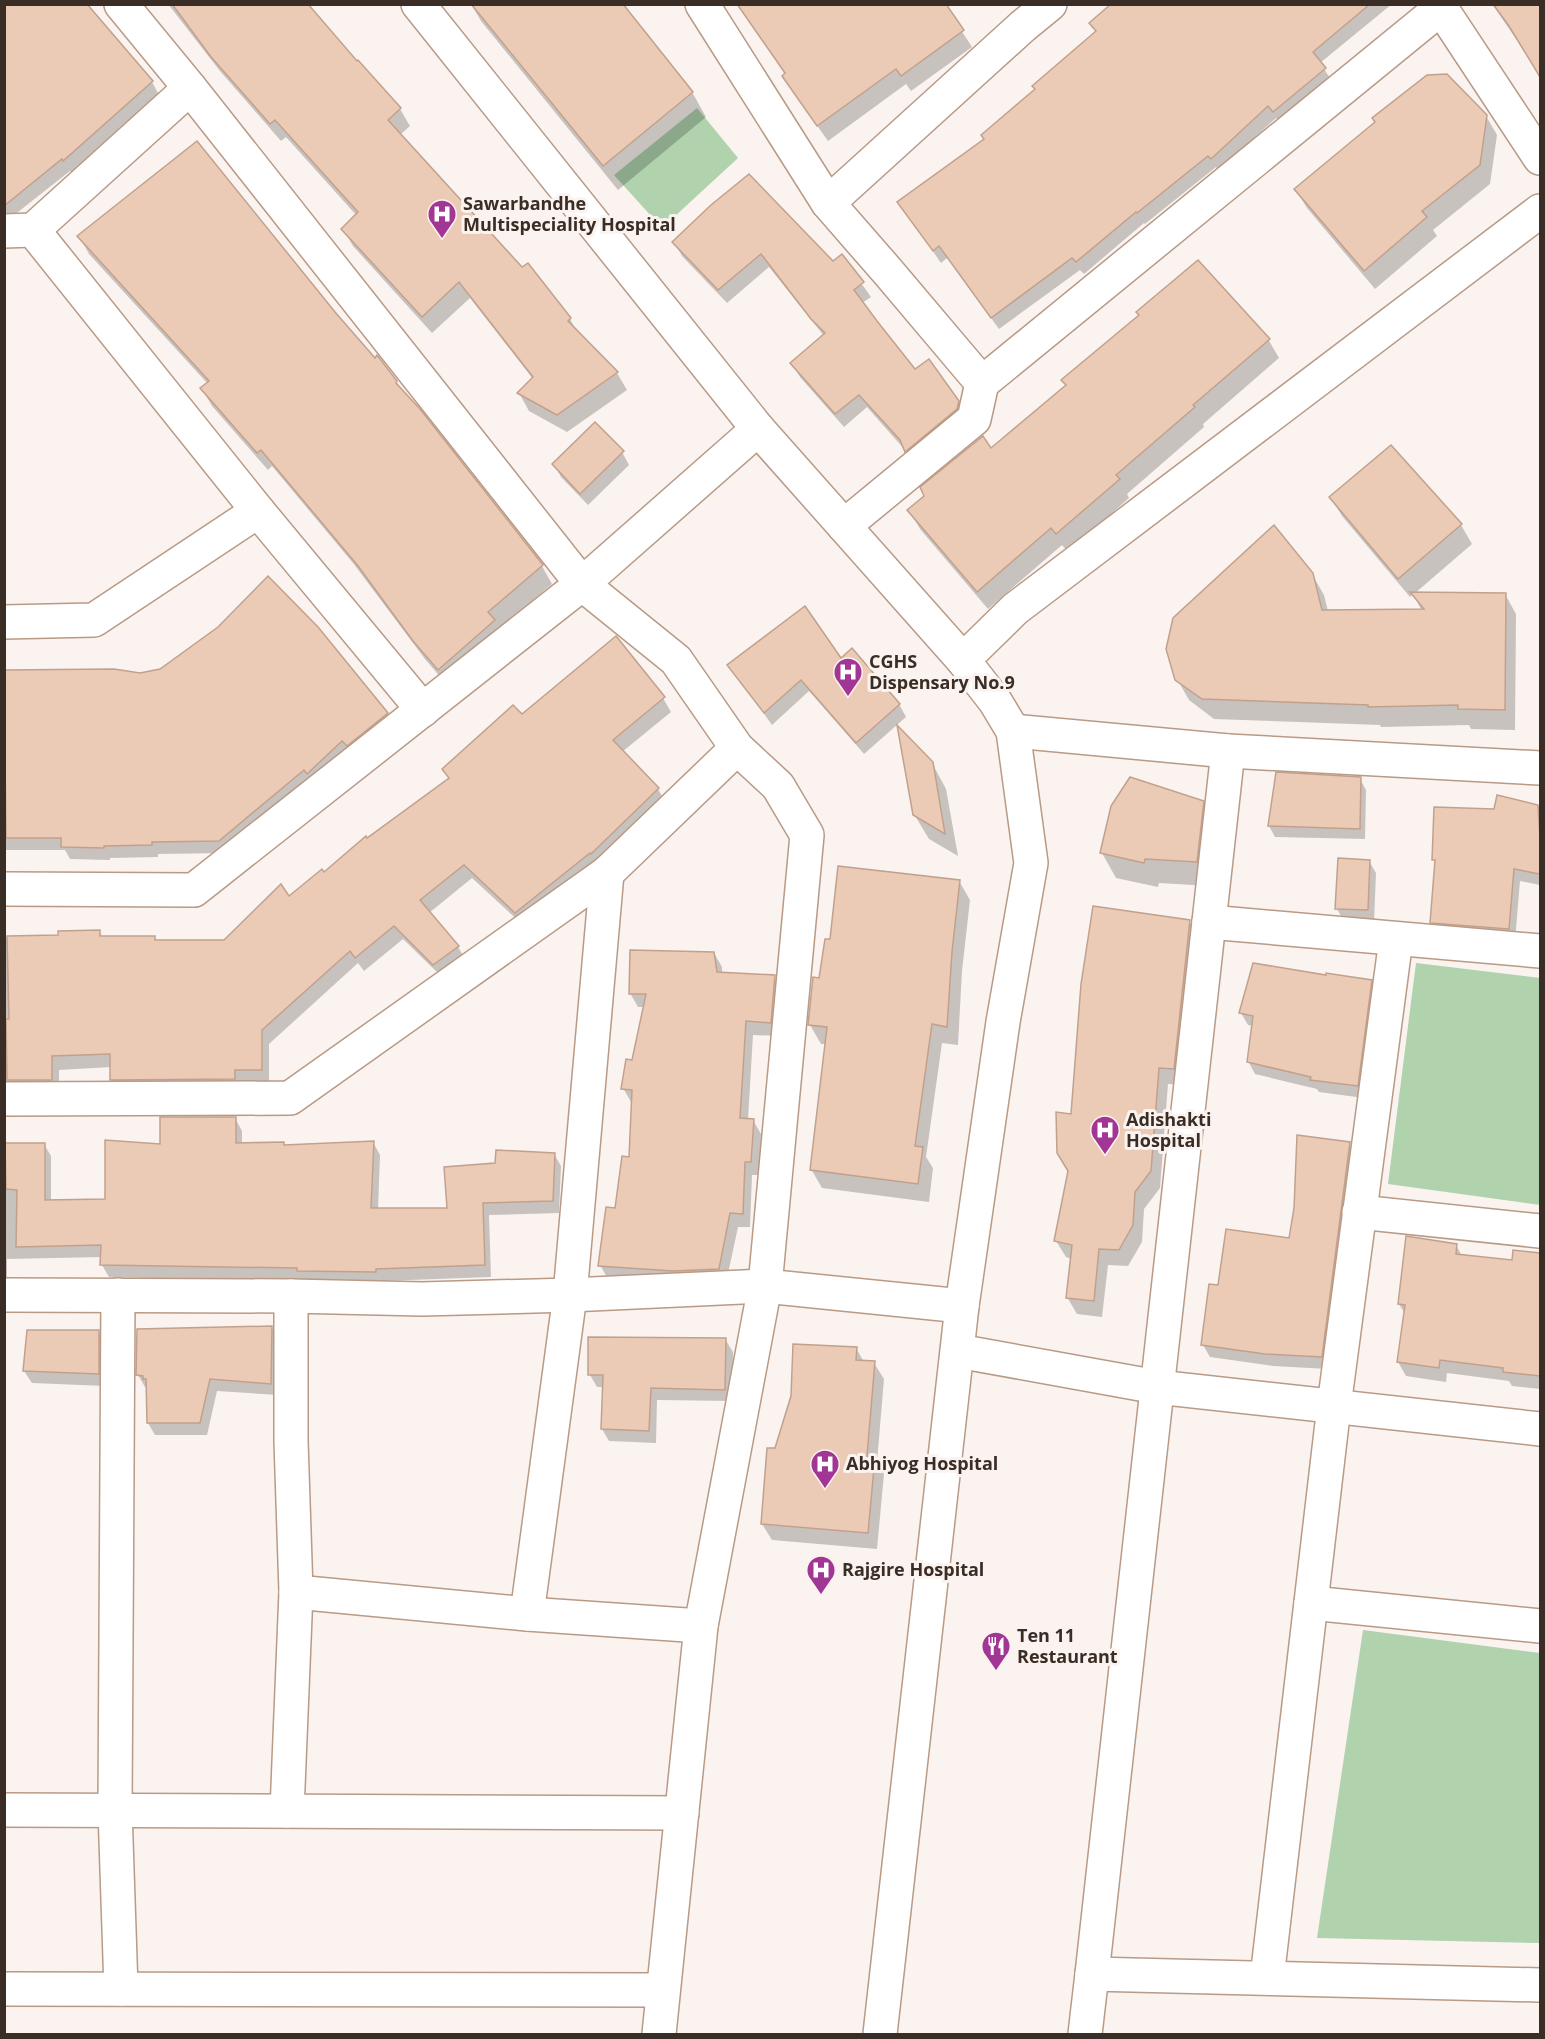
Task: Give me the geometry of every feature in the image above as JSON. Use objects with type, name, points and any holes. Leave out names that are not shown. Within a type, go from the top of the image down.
[{"type":"street","points":[[121,4],[582,584],[676,660],[737,748],[778,786],[807,835],[765,1286],[701,1626],[659,2034]]},
{"type":"street","points":[[418,4],[758,429],[963,660],[995,701],[1013,731],[1031,863],[1003,1022],[962,1306],[880,2034]]},
{"type":"street","points":[[702,4],[828,203],[982,383]]},
{"type":"street","points":[[828,203],[1013,15],[1050,4]]},
{"type":"street","points":[[844,526],[974,419],[982,383],[1441,6],[1540,158]]},
{"type":"street","points":[[190,88],[19,231],[258,511],[423,710]]},
{"type":"street","points":[[963,660],[1015,609],[1540,211]]},
{"type":"street","points":[[4,889],[194,891],[582,584],[758,429]]},
{"type":"street","points":[[4,622],[94,620],[258,511]]},
{"type":"street","points":[[1013,731],[1228,751],[1540,768]]},
{"type":"street","points":[[4,1099],[290,1098],[607,873],[737,748]]},
{"type":"street","points":[[1084,2034],[1228,751]]},
{"type":"street","points":[[526,1614],[570,1295],[607,873]]},
{"type":"street","points":[[1209,922],[1540,951]]},
{"type":"street","points":[[1267,1978],[1334,1406],[1396,939]]},
{"type":"street","points":[[1359,1212],[1540,1231]]},
{"type":"street","points":[[4,1295],[422,1299],[765,1286],[962,1306]]},
{"type":"street","points":[[118,1295],[115,1810],[121,1989]]},
{"type":"street","points":[[287,1811],[296,1592],[291,1442],[291,1296]]},
{"type":"street","points":[[958,1351],[1157,1387],[1540,1429]]},
{"type":"street","points":[[296,1592],[526,1614],[701,1626]]},
{"type":"street","points":[[1311,1603],[1540,1626]]},
{"type":"street","points":[[4,1810],[682,1813]]},
{"type":"street","points":[[1092,1974],[1540,1985]]},
{"type":"street","points":[[4,1989],[663,1990]]},
{"type":"green space","points":[[697,108],[738,158],[662,228],[614,175]]},
{"type":"green space","points":[[1416,963],[1540,978],[1540,1205],[1388,1184]]},
{"type":"green space","points":[[1363,1630],[1540,1653],[1540,1943],[1317,1938]]},
{"type":"building","points":[[4,4],[87,4],[153,81],[63,161],[62,159],[4,206]]},
{"type":"building","points":[[172,4],[308,4],[401,108],[388,120],[522,267],[528,263],[571,318],[568,321],[618,372],[557,415],[517,393],[533,377],[459,282],[422,317],[341,229],[358,212],[275,120],[270,124],[211,57]]},
{"type":"building","points":[[471,4],[623,4],[693,92],[603,166]]},
{"type":"building","points":[[737,4],[946,4],[964,30],[901,76],[896,69],[817,126],[782,76],[785,73]]},
{"type":"building","points":[[1111,4],[1370,4],[1313,52],[1326,68],[1273,112],[1268,106],[1211,159],[1208,156],[1076,262],[1072,258],[991,318],[939,246],[933,251],[897,202],[984,139],[981,135],[1035,89],[1032,86],[1096,31],[1089,23]]},
{"type":"building","points":[[1493,4],[1540,4],[1540,77],[1509,26]]},
{"type":"building","points":[[1447,74],[1487,115],[1480,165],[1422,211],[1427,217],[1364,271],[1294,189],[1375,122],[1372,118],[1427,75]]},
{"type":"building","points":[[197,141],[335,312],[375,358],[377,355],[397,381],[396,383],[420,409],[543,565],[488,612],[495,620],[438,670],[413,641],[358,566],[261,450],[257,453],[200,388],[209,381],[77,236]]},
{"type":"building","points":[[749,174],[833,261],[842,254],[864,282],[854,290],[915,369],[929,359],[959,401],[957,409],[905,452],[900,440],[859,395],[835,414],[790,363],[825,333],[811,319],[761,254],[718,290],[672,242],[711,205]]},
{"type":"building","points":[[1198,260],[1270,339],[1116,475],[1120,479],[1056,534],[1051,528],[977,592],[907,510],[924,496],[920,487],[983,436],[991,448],[1066,385],[1061,380],[1139,315],[1136,312]]},
{"type":"building","points":[[595,422],[624,451],[580,494],[552,464]]},
{"type":"building","points":[[1391,445],[1462,524],[1398,579],[1329,497]]},
{"type":"building","points":[[1274,525],[1313,573],[1322,610],[1424,609],[1410,592],[1506,593],[1505,710],[1458,709],[1458,705],[1368,707],[1368,705],[1202,699],[1175,680],[1166,649],[1173,618]]},
{"type":"building","points":[[268,576],[318,627],[388,713],[347,746],[342,741],[307,774],[304,770],[219,841],[152,842],[152,845],[104,846],[104,848],[61,847],[61,838],[6,838],[4,670],[114,669],[140,673],[160,669],[218,627]]},
{"type":"building","points":[[805,606],[841,658],[852,648],[900,704],[856,743],[801,680],[764,713],[727,665]]},
{"type":"building","points":[[616,636],[665,697],[613,740],[659,788],[591,854],[515,913],[464,865],[420,900],[459,946],[433,965],[394,926],[355,958],[350,951],[262,1030],[262,1070],[235,1070],[235,1079],[110,1080],[110,1054],[52,1056],[52,1080],[7,1080],[6,1019],[9,1019],[7,936],[58,935],[58,931],[100,930],[100,936],[155,936],[155,940],[224,940],[281,884],[289,896],[322,869],[324,872],[366,836],[367,838],[449,778],[442,769],[513,705],[522,714]]},
{"type":"building","points":[[897,725],[933,762],[945,834],[913,815]]},
{"type":"building","points":[[1276,772],[1361,777],[1360,829],[1268,826]]},
{"type":"building","points":[[1130,777],[1204,801],[1197,862],[1145,859],[1144,863],[1100,853],[1111,806]]},
{"type":"building","points":[[1497,795],[1538,805],[1540,874],[1514,869],[1509,929],[1430,923],[1435,860],[1432,860],[1434,807],[1494,809]]},
{"type":"building","points":[[1338,858],[1370,860],[1368,910],[1335,909]]},
{"type":"building","points":[[838,866],[960,880],[947,1027],[932,1024],[915,1146],[923,1147],[918,1184],[810,1170],[827,1027],[808,1025],[813,977],[819,978],[825,939],[830,939]]},
{"type":"building","points":[[1093,906],[1190,920],[1174,1069],[1159,1068],[1151,1171],[1135,1192],[1133,1225],[1119,1250],[1099,1249],[1094,1301],[1066,1298],[1072,1245],[1054,1241],[1068,1171],[1057,1153],[1056,1112],[1071,1114],[1081,984]]},
{"type":"building","points":[[630,950],[714,952],[717,972],[775,975],[771,1023],[746,1021],[740,1118],[754,1119],[751,1162],[745,1162],[743,1214],[730,1213],[719,1269],[673,1271],[598,1266],[606,1207],[615,1208],[622,1156],[629,1157],[632,1090],[621,1089],[626,1059],[632,1060],[646,994],[629,994]]},
{"type":"building","points":[[1253,963],[1372,980],[1358,1086],[1310,1080],[1311,1077],[1247,1062],[1253,1016],[1239,1013]]},
{"type":"building","points":[[160,1117],[236,1117],[236,1143],[284,1142],[284,1145],[374,1141],[371,1208],[447,1208],[444,1167],[495,1163],[496,1150],[555,1153],[553,1201],[483,1203],[485,1265],[376,1269],[376,1272],[297,1271],[297,1268],[100,1265],[101,1245],[16,1247],[17,1190],[6,1189],[5,1143],[45,1143],[45,1200],[105,1199],[105,1140],[160,1144]]},
{"type":"building","points":[[1297,1135],[1350,1142],[1322,1357],[1265,1354],[1201,1345],[1209,1284],[1218,1285],[1226,1229],[1289,1238],[1294,1208]]},
{"type":"building","points":[[1406,1236],[1457,1244],[1456,1254],[1512,1260],[1513,1250],[1540,1253],[1540,1376],[1503,1372],[1503,1368],[1440,1360],[1439,1368],[1397,1362],[1405,1305],[1398,1304]]},
{"type":"building","points":[[272,1326],[271,1384],[210,1379],[200,1423],[147,1423],[146,1379],[136,1375],[137,1329]]},
{"type":"building","points":[[27,1330],[99,1330],[99,1374],[23,1371]]},
{"type":"building","points":[[588,1337],[726,1338],[725,1390],[651,1388],[649,1431],[601,1429],[603,1375],[588,1375]]},
{"type":"building","points":[[793,1344],[857,1347],[856,1360],[875,1361],[867,1456],[875,1457],[868,1533],[761,1524],[767,1448],[775,1448],[791,1396]]},
{"type":"place","name":"Sawarbandhe Multispeciality Hospital","points":[[442,240]]},
{"type":"place","name":"CGHS Dispensary No.9","points":[[848,698]]},
{"type":"place","name":"Adishakti Hospital","points":[[1105,1156]]},
{"type":"place","name":"Abhiyog Hospital","points":[[825,1490]]},
{"type":"place","name":"Rajgire Hospital","points":[[821,1596]]},
{"type":"place","name":"Ten 11 Restaurant","points":[[996,1672]]}]
